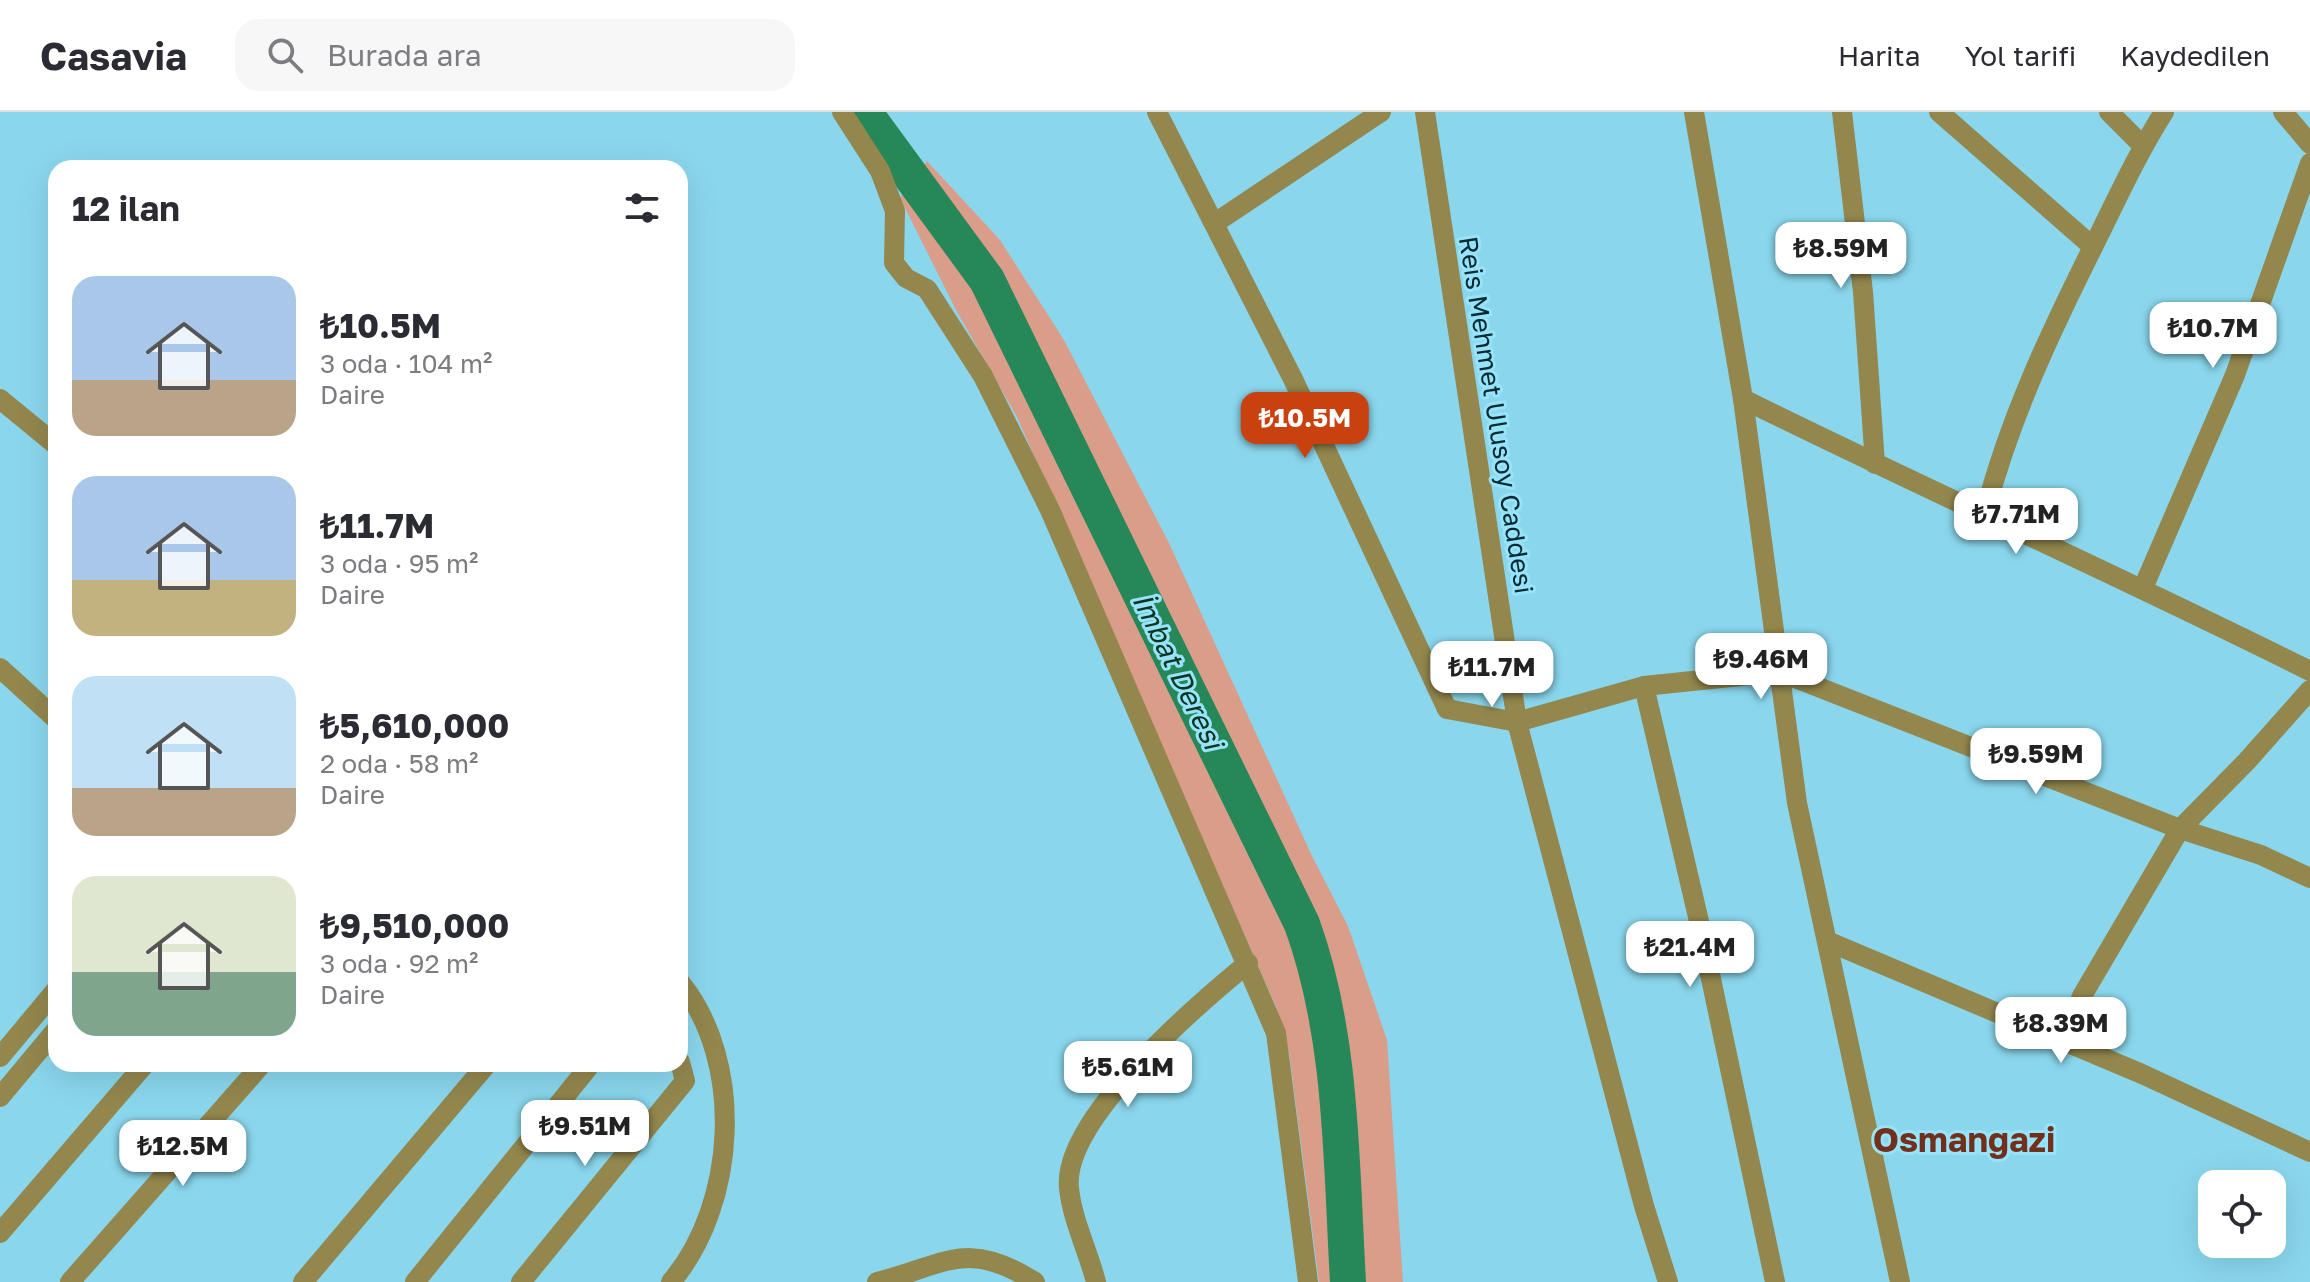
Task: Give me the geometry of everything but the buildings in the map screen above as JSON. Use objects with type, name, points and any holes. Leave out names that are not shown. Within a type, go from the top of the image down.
[{"type":"street","points":[[842,112],[880,171],[895,211],[894,263],[906,278],[927,289],[990,389],[1050,510],[1276,1033],[1308,1282]]},
{"type":"street","points":[[1157,112],[1293,379],[1436,693],[1447,709],[1517,722],[1644,686],[1780,672],[2180,829],[2261,855],[2310,878]]},
{"type":"street","points":[[1215,223],[1381,112]]},
{"type":"street","name":"Reis Mehmet Ulusoy Caddesi","points":[[1425,112],[1517,722],[1640,1190],[1668,1282]]},
{"type":"street","points":[[1694,112],[1743,399],[1797,803],[1900,1282]]},
{"type":"street","points":[[1842,112],[1863,292],[1875,464]]},
{"type":"street","points":[[1939,112],[2093,247]]},
{"type":"street","points":[[2109,112],[2143,146]]},
{"type":"street","points":[[1984,517],[2000,454],[2011,426],[2093,247],[2143,146],[2164,112]]},
{"type":"street","points":[[2283,112],[2310,144]]},
{"type":"street","points":[[2143,588],[2235,375],[2310,163]]},
{"type":"street","points":[[0,399],[48,438]]},
{"type":"street","points":[[1743,399],[1984,517],[2143,588],[2310,671]]},
{"type":"street","points":[[0,668],[48,712]]},
{"type":"street","points":[[1644,686],[1698,917],[1775,1282]]},
{"type":"street","points":[[2064,1042],[2082,996],[2180,829],[2257,752],[2310,690]]},
{"type":"street","points":[[1827,941],[2310,1152]]},
{"type":"street","points":[[1096,1282],[1069,1188],[1071,1160],[1080,1137],[1110,1095],[1248,963]]},
{"type":"street","points":[[671,1282],[704,1228],[720,1172],[724,1104],[715,1044],[688,996]]},
{"type":"street","points":[[0,1057],[48,1000]]},
{"type":"street","points":[[0,1097],[48,1040]]},
{"type":"street","points":[[0,1233],[138,1072]]},
{"type":"street","points":[[70,1282],[255,1072]]},
{"type":"street","points":[[303,1282],[480,1072]]},
{"type":"street","points":[[415,1282],[585,1072]]},
{"type":"street","points":[[521,1282],[685,1081],[683,1072]]},
{"type":"street","points":[[877,1282],[964,1256],[996,1260],[1035,1282]]},
{"type":"shaded area","points":[[927,161],[1000,240],[1064,340],[1169,543],[1312,856],[1348,926],[1387,1040],[1403,1282],[1319,1282],[1289,1052],[1276,1007],[1017,417],[956,310],[900,198]]},
{"type":"waterway","name":"İmbat Deresi","points":[[864,112],[987,280],[1302,924],[1326,1011],[1333,1056],[1348,1282]]},
{"type":"district","name":"Osmangazi","points":[[1964,1140]]}]
